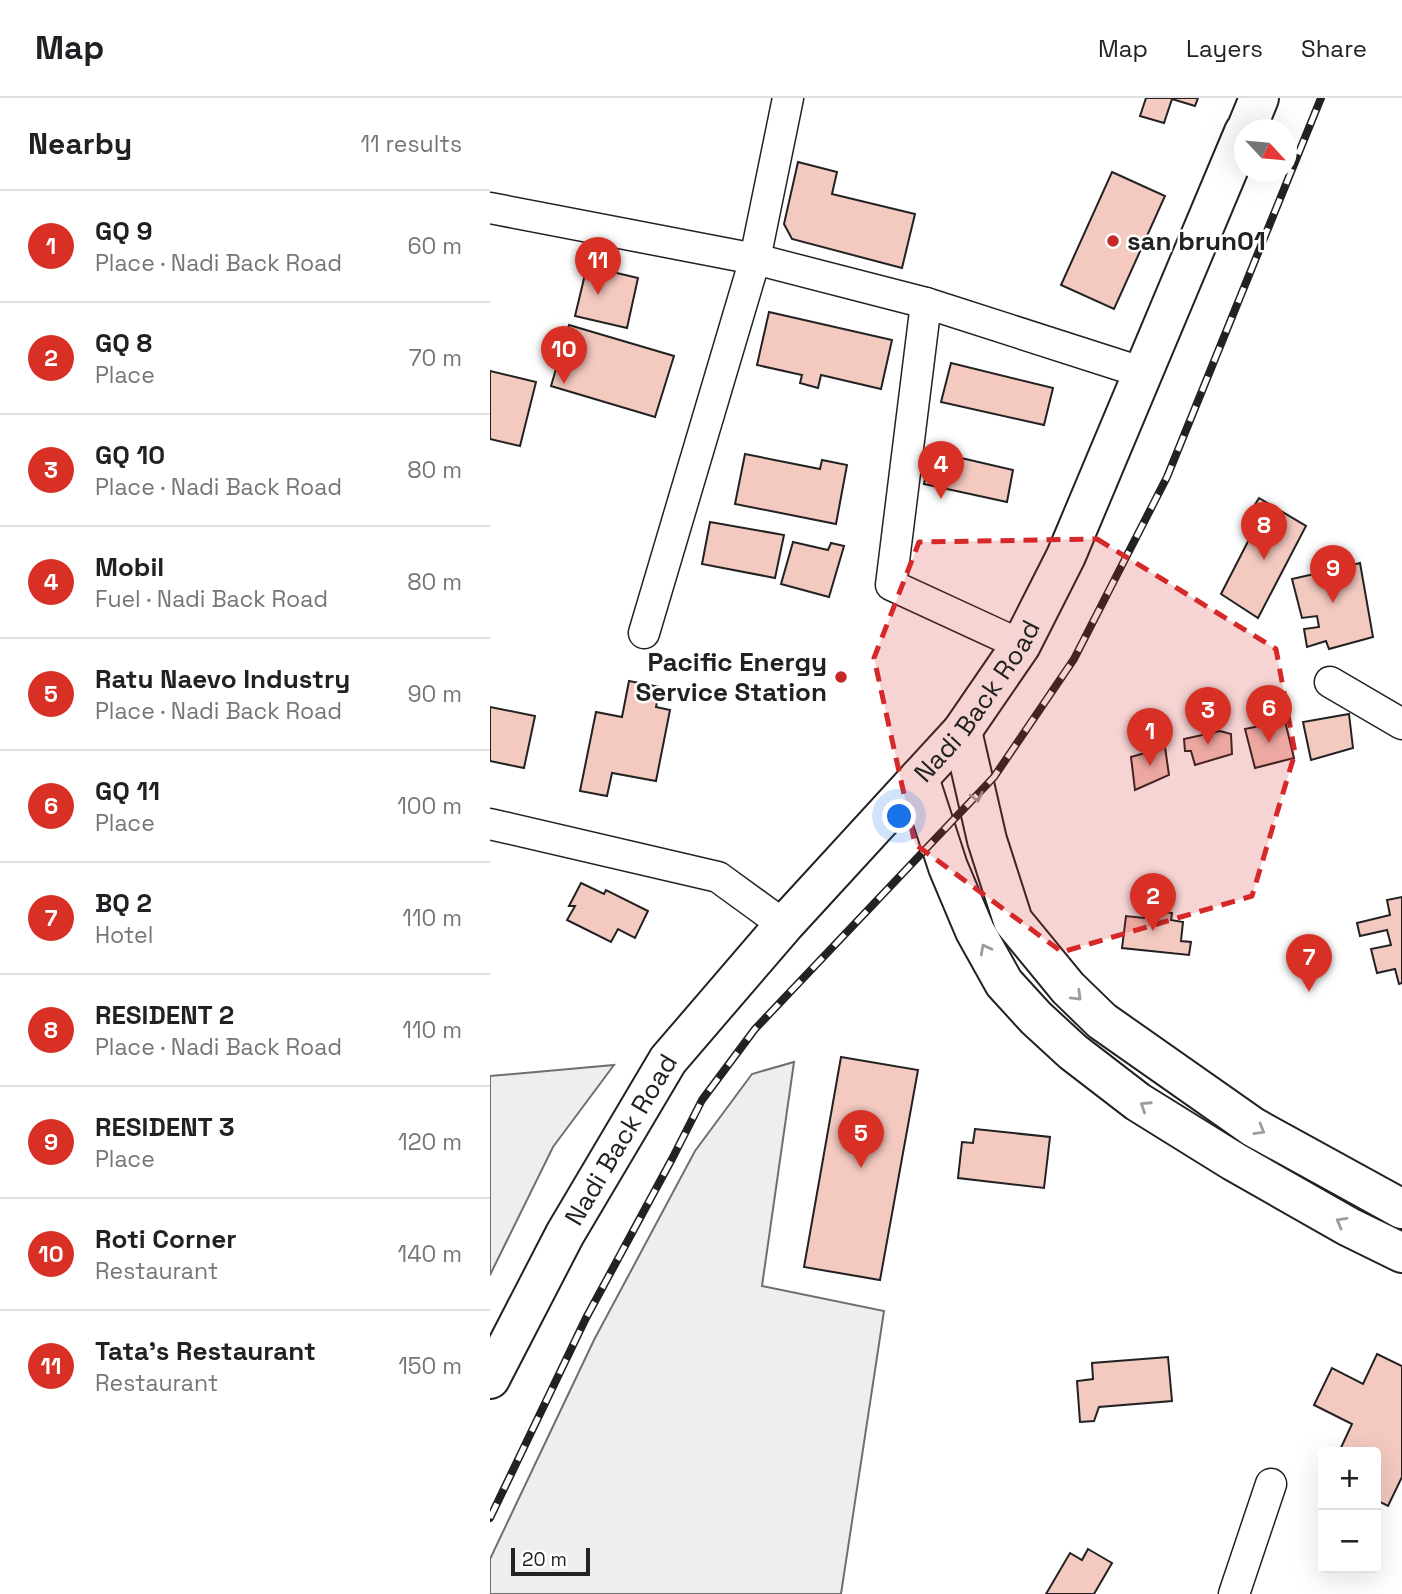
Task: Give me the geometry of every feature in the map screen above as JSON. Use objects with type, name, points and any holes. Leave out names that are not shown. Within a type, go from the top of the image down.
[{"type":"main road","name":"Nadi Back Road","points":[[1250,119],[1259,98]]},
{"type":"main road","name":"Nadi Back Road","points":[[490,1379],[565,1234],[668,1060],[784,925],[962,731],[1021,645],[1066,556],[1234,157]]},
{"type":"main road","points":[[962,731],[987,840],[1013,920],[1068,988],[1102,1021],[1253,1127],[1402,1209]]},
{"type":"main road","points":[[919,778],[948,867],[975,931],[1003,983],[1036,1018],[1073,1052],[1138,1102],[1233,1161],[1349,1227],[1402,1252]]},
{"type":"street","points":[[644,633],[755,259],[788,98]]},
{"type":"street","points":[[490,208],[755,259],[926,303],[1144,373]]},
{"type":"street","points":[[926,303],[891,585],[1021,645]]},
{"type":"street","points":[[1330,682],[1402,724]]},
{"type":"street","points":[[490,824],[718,877],[784,925]]},
{"type":"street","points":[[1234,1594],[1271,1483]]},
{"type":"highlighted area","points":[[1097,539],[1276,649],[1295,753],[1252,896],[1062,952],[915,844],[874,658],[919,542]]},
{"type":"shaded area","points":[[794,1062],[762,1286],[884,1311],[841,1594],[490,1594],[490,1559],[594,1340],[695,1151],[752,1074]]},
{"type":"shaded area","points":[[614,1065],[553,1147],[490,1275],[490,1076]]},
{"type":"building","points":[[1146,98],[1198,98],[1195,106],[1172,99],[1164,123],[1140,116]]},
{"type":"building","points":[[798,162],[837,172],[832,194],[915,214],[902,268],[792,239],[784,224]]},
{"type":"building","name":"san brun01","points":[[1112,172],[1165,196],[1114,309],[1061,285]]},
{"type":"building","points":[[587,266],[638,278],[627,328],[575,316]]},
{"type":"building","points":[[769,312],[892,340],[881,389],[821,375],[818,388],[800,383],[802,375],[757,365]]},
{"type":"building","points":[[569,325],[674,356],[655,417],[551,386]]},
{"type":"building","points":[[951,363],[1053,388],[1044,425],[941,402]]},
{"type":"building","points":[[490,371],[536,382],[520,446],[490,439]]},
{"type":"building","points":[[931,451],[1013,470],[1007,502],[924,484]]},
{"type":"building","points":[[745,454],[820,469],[822,460],[847,465],[836,524],[735,504]]},
{"type":"building","points":[[1259,498],[1306,526],[1258,618],[1221,594],[1259,520],[1248,516]]},
{"type":"building","points":[[710,522],[784,535],[775,578],[702,564]]},
{"type":"building","points":[[793,542],[828,550],[831,543],[844,546],[829,597],[781,584]]},
{"type":"building","points":[[1340,563],[1340,568],[1360,563],[1373,637],[1329,649],[1326,641],[1307,647],[1304,629],[1319,627],[1317,616],[1302,618],[1292,579],[1323,572],[1322,566]]},
{"type":"building","points":[[629,681],[660,687],[656,707],[670,710],[656,781],[612,773],[607,796],[580,791],[596,712],[622,717]]},
{"type":"building","points":[[490,707],[535,716],[524,768],[490,761]]},
{"type":"building","points":[[1349,714],[1353,748],[1311,760],[1303,722]]},
{"type":"building","points":[[1285,721],[1294,758],[1255,768],[1245,729]]},
{"type":"building","points":[[1220,731],[1231,734],[1232,754],[1195,765],[1191,751],[1185,751],[1184,739]]},
{"type":"building","points":[[1165,747],[1169,775],[1135,790],[1131,757]]},
{"type":"building","points":[[581,883],[604,894],[606,890],[648,911],[635,938],[618,929],[611,942],[567,920],[575,906],[569,906]]},
{"type":"building","points":[[1402,897],[1402,983],[1399,984],[1395,969],[1377,973],[1371,949],[1391,945],[1387,930],[1360,936],[1357,923],[1390,915],[1387,900]]},
{"type":"building","points":[[1145,911],[1172,913],[1171,920],[1183,922],[1181,941],[1191,942],[1189,955],[1122,948],[1126,916],[1144,918]]},
{"type":"building","points":[[841,1057],[918,1070],[880,1280],[804,1267]]},
{"type":"building","points":[[975,1129],[1050,1137],[1044,1188],[958,1178],[962,1142],[973,1143]]},
{"type":"building","points":[[1377,1354],[1402,1366],[1402,1477],[1388,1506],[1381,1502],[1381,1447],[1341,1447],[1352,1424],[1314,1405],[1332,1368],[1363,1384]]},
{"type":"building","points":[[1168,1357],[1172,1401],[1099,1407],[1094,1421],[1080,1422],[1077,1381],[1093,1379],[1092,1363]]},
{"type":"building","points":[[1088,1549],[1112,1563],[1094,1594],[1046,1594],[1070,1553],[1082,1560]]},
{"type":"railway","points":[[490,1518],[586,1318],[702,1100],[755,1029],[994,777],[1074,659],[1167,477],[1321,98]]},
{"type":"place","name":"san brun01","points":[[1113,241]]},
{"type":"place","name":"Tata's Restaurant","points":[[598,295]]},
{"type":"place","name":"Roti Corner","points":[[564,384]]},
{"type":"place","name":"Mobil","points":[[941,499]]},
{"type":"place","name":"RESIDENT 2","points":[[1264,560]]},
{"type":"place","name":"RESIDENT 3","points":[[1333,603]]},
{"type":"place","name":"Pacific Energy Service Station","points":[[841,677]]},
{"type":"place","name":"GQ 11","points":[[1269,743]]},
{"type":"place","name":"GQ 10","points":[[1208,745]]},
{"type":"place","name":"GQ 9","points":[[1150,766]]},
{"type":"place","name":"GQ 8","points":[[1153,931]]},
{"type":"place","name":"BQ 2","points":[[1309,992]]},
{"type":"place","name":"Ratu Naevo Industry","points":[[861,1168]]}]
